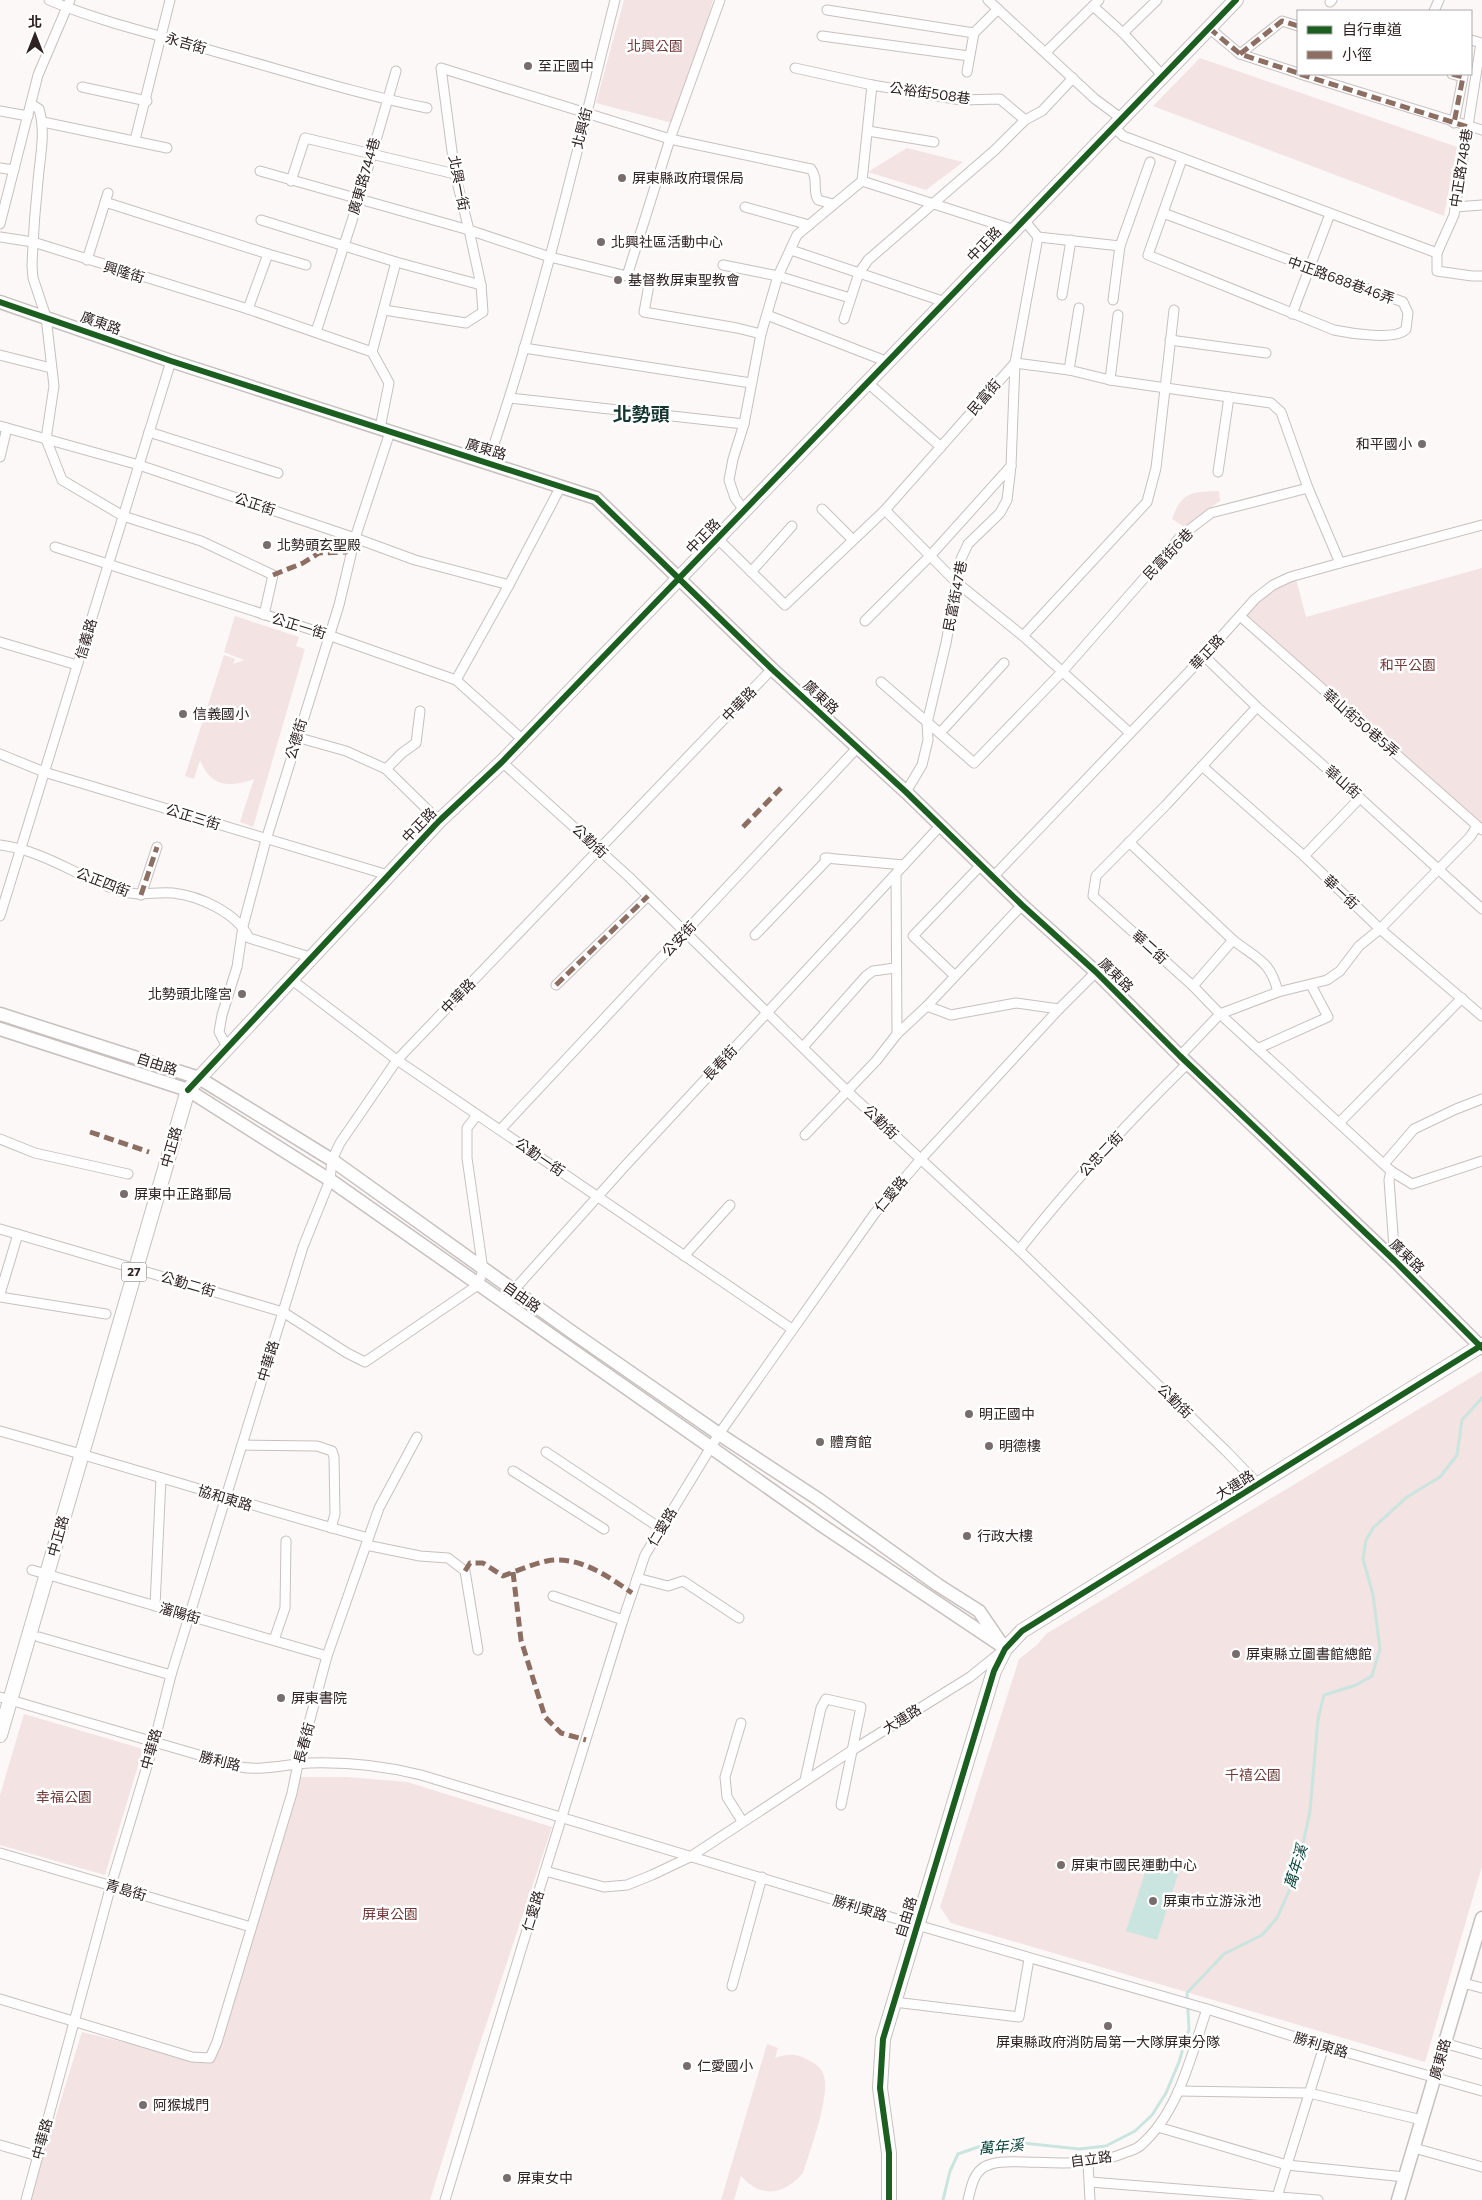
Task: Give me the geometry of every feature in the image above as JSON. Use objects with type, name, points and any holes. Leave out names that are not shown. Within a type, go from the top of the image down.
[{"type":"main road","name":"中正路","points":[[0,1735],[5,1699],[47,1574],[188,1090],[439,821],[502,762],[1236,0]]},
{"type":"main road","name":"大連路","points":[[1005,1649],[1022,1631],[1482,1346]]},
{"type":"main road","name":"自由路","points":[[890,2200],[889,2153],[880,2088],[883,2039],[994,1671],[1005,1649]]},
{"type":"street","name":"永吉街","points":[[49,0],[68,4],[160,36],[387,100]]},
{"type":"street","points":[[135,140],[147,101],[160,36],[170,0]]},
{"type":"street","name":"北興街","points":[[488,462],[510,398],[550,257],[615,0]]},
{"type":"street","points":[[627,276],[670,139],[720,0]]},
{"type":"street","points":[[988,0],[1095,99],[1118,123],[1123,136],[1437,253]]},
{"type":"street","points":[[1123,33],[1157,0]]},
{"type":"street","points":[[1046,52],[1096,3],[1163,76]]},
{"type":"street","points":[[0,224],[38,75],[68,4]]},
{"type":"street","points":[[967,72],[974,33],[998,9]]},
{"type":"street","points":[[827,10],[974,33]]},
{"type":"street","points":[[1240,54],[1282,20],[1297,26]]},
{"type":"street","points":[[1210,28],[1240,54],[1297,73]]},
{"type":"street","points":[[822,36],[969,56]]},
{"type":"street","name":"中正路748巷","points":[[1472,40],[1481,43],[1454,215],[1437,253],[1437,271],[1482,276]]},
{"type":"street","name":"北興一街","points":[[761,334],[644,312],[649,285],[627,276],[550,257],[468,230],[455,174],[441,68],[670,139],[811,170],[815,174],[815,195],[818,200],[833,204]]},
{"type":"street","name":"公裕街508巷","points":[[795,68],[872,85],[961,100],[1000,99],[1025,120]]},
{"type":"street","name":"廣東路744巷","points":[[316,332],[359,199],[370,154],[396,71]]},
{"type":"street","points":[[1302,75],[1482,130]]},
{"type":"street","points":[[1454,123],[1463,77],[1456,75]]},
{"type":"street","points":[[844,319],[859,273],[868,260],[995,150],[1025,120],[1042,111],[1073,78]]},
{"type":"street","points":[[744,510],[735,498],[730,480],[733,459],[744,424],[761,334],[778,276],[797,235],[862,181],[872,85]]},
{"type":"street","points":[[82,87],[147,101]]},
{"type":"street","points":[[387,100],[427,108]]},
{"type":"street","points":[[31,104],[39,109],[43,122],[33,242],[33,278],[46,317],[54,386],[46,439],[62,480],[123,516],[201,540],[273,575],[264,615]]},
{"type":"street","points":[[0,110],[28,116]]},
{"type":"street","points":[[43,122],[167,148]]},
{"type":"street","points":[[868,131],[934,142]]},
{"type":"street","points":[[291,181],[305,138],[455,174]]},
{"type":"street","points":[[1163,213],[1182,159]]},
{"type":"street","points":[[1113,300],[1120,246],[1150,162]]},
{"type":"street","points":[[0,168],[14,170]]},
{"type":"street","points":[[260,171],[468,230],[481,285],[483,312],[466,322],[384,310]]},
{"type":"street","points":[[862,181],[933,204],[1020,225],[1038,237],[1120,246]]},
{"type":"street","points":[[87,260],[107,198],[268,254],[306,265]]},
{"type":"street","points":[[1455,207],[1482,205]]},
{"type":"street","points":[[745,207],[809,225]]},
{"type":"street","name":"中正路688巷46弄","points":[[1163,213],[1309,269],[1403,302],[1408,313],[1406,329],[1398,335],[1351,334],[1334,330],[1148,255],[1163,213]]},
{"type":"street","points":[[1292,314],[1330,214]]},
{"type":"street","points":[[262,220],[396,262],[481,285]]},
{"type":"street","name":"興隆街","points":[[0,237],[33,242],[248,310]]},
{"type":"street","name":"民富街47巷","points":[[906,792],[922,765],[928,740],[927,723],[946,643],[955,581],[961,559],[968,544],[1000,513],[1007,500],[1012,466],[1014,363],[1038,237]]},
{"type":"street","points":[[1062,295],[1071,240]]},
{"type":"street","points":[[791,250],[945,302]]},
{"type":"street","points":[[268,254],[248,310],[372,352],[389,383],[385,430]]},
{"type":"street","points":[[372,352],[396,262]]},
{"type":"street","points":[[723,265],[778,276],[850,298]]},
{"type":"street","name":"廣東路","points":[[0,302],[171,361],[596,498],[678,580],[906,792],[1022,905],[1096,972],[1184,1060],[1482,1346]]},
{"type":"street","points":[[1069,370],[1079,308]]},
{"type":"street","points":[[1023,636],[1147,502],[1156,468],[1174,310]]},
{"type":"street","points":[[1110,380],[1118,315]]},
{"type":"street","points":[[766,316],[888,362]]},
{"type":"street","points":[[1170,340],[1266,353]]},
{"type":"street","points":[[524,348],[751,383]]},
{"type":"street","points":[[0,356],[51,368]]},
{"type":"street","name":"信義路","points":[[0,916],[171,361]]},
{"type":"street","points":[[1014,363],[1069,370],[1110,380],[1271,403],[1281,412],[1308,488],[1340,563]]},
{"type":"street","name":"民富街","points":[[751,572],[785,606],[852,539],[885,510],[1014,363]]},
{"type":"street","points":[[868,383],[940,447]]},
{"type":"street","points":[[1218,472],[1229,397]]},
{"type":"street","points":[[510,398],[744,424]]},
{"type":"street","points":[[0,457],[4,427]]},
{"type":"street","name":"公正街","points":[[4,427],[139,465],[355,538],[414,560],[509,585]]},
{"type":"street","name":"公德街","points":[[227,1047],[219,1032],[222,1015],[237,967],[244,926],[266,840],[296,737],[339,605],[355,538],[385,430]]},
{"type":"street","points":[[149,432],[278,473]]},
{"type":"street","points":[[865,621],[931,555],[1012,466]]},
{"type":"street","points":[[456,680],[561,486]]},
{"type":"street","name":"民富街6巷","points":[[940,732],[974,763],[1062,672],[1182,536],[1211,513],[1308,488]]},
{"type":"street","points":[[822,509],[852,539]]},
{"type":"street","points":[[885,510],[955,581],[1023,636],[1130,733]]},
{"type":"street","points":[[717,538],[751,572],[792,526]]},
{"type":"street","name":"華正路","points":[[993,877],[1204,656],[1255,599],[1273,585],[1290,577],[1482,526]]},
{"type":"street","name":"公正一街","points":[[55,547],[108,566],[328,635],[456,680],[523,740]]},
{"type":"street","name":"華山街50巷5弄","points":[[1240,616],[1480,828]]},
{"type":"street","points":[[0,642],[77,665]]},
{"type":"street","name":"華山街","points":[[1204,656],[1257,707],[1482,909]]},
{"type":"street","points":[[881,682],[927,723],[940,732],[1004,663]]},
{"type":"street","name":"中華路","points":[[26,2200],[111,1885],[154,1743],[171,1675],[303,1247],[330,1180],[332,1160],[340,1143],[397,1060],[772,669]]},
{"type":"street","name":"華二街","points":[[1257,707],[1096,876],[1093,896],[1193,986],[1220,1014],[1340,1122],[1391,1171],[1412,1184],[1482,1162]]},
{"type":"street","points":[[386,769],[402,753],[416,743],[420,711]]},
{"type":"street","points":[[296,737],[346,751],[386,769],[439,821]]},
{"type":"street","name":"公安街","points":[[500,1130],[858,748]]},
{"type":"street","name":"公正三街","points":[[0,754],[44,772],[388,875]]},
{"type":"street","name":"公勤街","points":[[502,762],[687,932],[847,1091],[1019,1250],[1226,1451],[1258,1485]]},
{"type":"street","name":"華一街","points":[[1202,766],[1304,856],[1380,928],[1482,1016]]},
{"type":"street","points":[[1304,856],[1360,798]]},
{"type":"street","name":"長春街","points":[[504,1304],[598,1197],[940,826]]},
{"type":"street","points":[[1220,1014],[1278,992],[1327,980],[1340,972],[1359,946],[1380,928],[1480,828]]},
{"type":"street","points":[[1129,842],[1233,940],[1250,954],[1264,962],[1273,974],[1278,992]]},
{"type":"street","name":"公正四街","points":[[0,845],[21,848],[117,890],[141,895],[172,893],[187,896],[211,905],[244,926],[249,938],[312,958]]},
{"type":"street","points":[[141,895],[157,847]]},
{"type":"street","points":[[755,935],[826,858],[904,865]]},
{"type":"street","points":[[954,976],[913,936],[981,865]]},
{"type":"street","points":[[896,874],[895,968],[897,1034]]},
{"type":"street","points":[[556,985],[648,896]]},
{"type":"street","points":[[805,1136],[876,1061],[897,1034],[927,1006],[1022,905]]},
{"type":"street","points":[[1193,986],[1233,940]]},
{"type":"street","points":[[803,1047],[866,976],[873,971],[895,968]]},
{"type":"street","name":"仁愛路","points":[[445,2200],[545,1871],[645,1555],[719,1434],[875,1212],[920,1160],[1059,1009],[1096,972]]},
{"type":"street","name":"公勤一街","points":[[292,980],[397,1060],[792,1329]]},
{"type":"street","points":[[1258,1048],[1328,1017],[1311,985]]},
{"type":"street","points":[[1340,1122],[1462,998]]},
{"type":"street","points":[[927,1006],[951,1014],[1016,1003],[1059,1009]]},
{"type":"street","name":"自由路","points":[[0,1014],[199,1078],[332,1160],[483,1270],[979,1611],[1005,1649]]},
{"type":"street","name":"公忠二街","points":[[1019,1250],[1080,1175],[1184,1060],[1220,1014]]},
{"type":"street","name":"自由路","points":[[0,1029],[188,1090],[330,1180],[504,1304],[820,1524],[1005,1649]]},
{"type":"street","points":[[1384,1164],[1414,1129],[1482,1099]]},
{"type":"street","points":[[477,1115],[467,1128],[467,1158],[483,1270],[478,1285]]},
{"type":"street","points":[[0,1139],[35,1153],[128,1174]]},
{"type":"street","points":[[1391,1171],[1395,1261]]},
{"type":"street","points":[[684,1256],[730,1204]]},
{"type":"street","name":"公勤二街","points":[[0,1229],[283,1312],[347,1353],[365,1362],[478,1285]]},
{"type":"street","points":[[18,1234],[0,1295],[106,1314]]},
{"type":"street","name":"協和東路","points":[[0,1431],[331,1528],[367,1541],[420,1556],[448,1558],[465,1571],[478,1650]]},
{"type":"street","name":"長春街","points":[[74,2020],[192,2056],[210,2058],[217,2042],[292,1793],[327,1656],[379,1508],[418,1437]]},
{"type":"street","points":[[242,1444],[317,1446],[332,1450],[334,1457],[335,1514],[331,1528]]},
{"type":"street","points":[[546,1452],[660,1528]]},
{"type":"street","points":[[513,1471],[604,1530]]},
{"type":"street","points":[[155,1606],[161,1478]]},
{"type":"street","points":[[274,1640],[285,1608],[286,1541]]},
{"type":"street","name":"瀋陽街","points":[[32,1570],[327,1656]]},
{"type":"street","points":[[637,1578],[668,1586],[683,1581],[739,1618]]},
{"type":"street","points":[[553,1596],[623,1620]]},
{"type":"street","points":[[40,1637],[171,1675]]},
{"type":"street","name":"大連路","points":[[690,1857],[805,1780],[970,1677],[1005,1649]]},
{"type":"street","name":"勝利路","points":[[5,1699],[246,1768],[298,1764],[358,1765],[409,1772],[562,1818]]},
{"type":"street","points":[[805,1780],[820,1708],[826,1699],[860,1707],[851,1751],[848,1781],[841,1805]]},
{"type":"street","points":[[741,1723],[725,1777],[727,1796],[742,1821]]},
{"type":"street","name":"勝利東路","points":[[562,1818],[762,1877],[917,1926],[1482,2091]]},
{"type":"street","name":"青島街","points":[[0,1853],[251,1927]]},
{"type":"street","points":[[545,1871],[604,1887],[627,1885],[652,1876],[690,1857]]},
{"type":"street","points":[[732,1986],[762,1877]]},
{"type":"street","name":"廣東路","points":[[1398,2200],[1482,1918]]},
{"type":"street","points":[[894,2002],[1020,2017],[1029,1959]]},
{"type":"street","points":[[1463,1983],[1482,1988]]},
{"type":"street","points":[[0,1999],[74,2020]]},
{"type":"street","name":"自立路","points":[[968,2200],[973,2180],[983,2168],[1006,2162],[1088,2163],[1113,2158],[1140,2147],[1158,2127],[1178,2091],[1207,2010]]},
{"type":"street","points":[[1444,2043],[1482,2054]]},
{"type":"street","points":[[1277,2199],[1324,2046]]},
{"type":"street","points":[[1178,2091],[1309,2094],[1422,2120]]},
{"type":"street","points":[[1158,2127],[1287,2165],[1405,2177]]},
{"type":"street","points":[[0,2145],[38,2156]]},
{"type":"street","points":[[1414,2148],[1482,2166]]},
{"type":"street","points":[[1088,2163],[1090,2200]]},
{"type":"street","points":[[1090,2182],[1277,2199],[1318,2200]]},
{"type":"green space","name":"北興公園","points":[[624,0],[713,0],[676,124],[596,103]]},
{"type":"green space","points":[[1200,58],[1457,147],[1444,216],[1153,106]]},
{"type":"green space","points":[[907,148],[963,162],[926,190],[868,172]]},
{"type":"green space","points":[[1219,491],[1220,501],[1201,514],[1189,530],[1172,519],[1180,503],[1189,495]]},
{"type":"green space","name":"和平公園","points":[[1482,568],[1482,828],[1287,655],[1244,613],[1264,593],[1296,579],[1306,617]]},
{"type":"green space","points":[[235,616],[299,637],[296,646],[305,649],[253,827],[240,822],[254,779],[236,784],[221,783],[209,776],[200,760],[194,779],[185,776],[224,655],[235,659],[233,664],[244,660],[224,652]]},
{"type":"green space","name":"千禧公園","points":[[1482,1371],[1482,1866],[1425,2062],[951,1923],[940,1907],[1019,1659],[1037,1645],[1046,1634]]},
{"type":"green space","name":"幸福公園","points":[[24,1714],[143,1749],[105,1875],[0,1845],[0,1795]]},
{"type":"green space","name":"屏東公園","points":[[299,1777],[347,1777],[407,1782],[552,1827],[460,2103],[430,2200],[30,2200],[82,2032],[196,2060],[212,2060],[217,2055]]},
{"type":"green space","points":[[767,2044],[778,2048],[775,2058],[788,2055],[800,2056],[816,2064],[823,2073],[824,2097],[814,2138],[803,2173],[788,2186],[780,2190],[765,2191],[749,2183],[741,2176],[734,2200],[721,2200]]},
{"type":"shaded area","name":"屏東市立游泳池","points":[[1149,1861],[1179,1871],[1157,1940],[1126,1931]]},
{"type":"waterway","name":"萬年溪","points":[[943,2200],[950,2171],[958,2154],[978,2147],[1014,2142],[1079,2149],[1106,2146],[1135,2131],[1152,2115],[1166,2093],[1179,2062],[1189,2029],[1187,1993],[1224,1954],[1262,1935],[1277,1918],[1297,1873],[1310,1811],[1318,1719],[1324,1695],[1356,1685],[1372,1676],[1380,1649],[1373,1595],[1363,1559],[1366,1540],[1373,1528],[1407,1497],[1440,1477],[1457,1455],[1462,1420],[1482,1398]]},
{"type":"marked path","points":[[1240,54],[1282,21],[1297,26]]},
{"type":"marked path","points":[[1209,28],[1240,54],[1297,73]]},
{"type":"marked path","points":[[1303,75],[1468,127]]},
{"type":"marked path","points":[[1454,123],[1463,77],[1456,75]]},
{"type":"marked path","points":[[273,575],[303,563],[319,553],[346,552],[355,538]]},
{"type":"marked path","points":[[743,827],[781,788]]},
{"type":"marked path","points":[[141,895],[157,847]]},
{"type":"marked path","points":[[556,985],[648,896]]},
{"type":"marked path","points":[[90,1132],[149,1152]]},
{"type":"marked path","points":[[465,1571],[470,1563],[483,1563],[503,1576],[547,1561],[570,1561],[592,1568],[632,1593]]},
{"type":"marked path","points":[[513,1572],[521,1640],[545,1717],[561,1733],[586,1740]]},
{"type":"cycle path","points":[[188,1090],[439,821],[502,762],[1236,0]]},
{"type":"cycle path","points":[[0,302],[171,361],[596,498],[772,669],[906,792],[1022,905],[1096,972],[1180,1056],[1395,1261],[1482,1348]]},
{"type":"cycle path","points":[[889,2200],[889,2153],[880,2088],[883,2039],[994,1671],[1005,1649],[1022,1631],[1482,1345]]},
{"type":"place","name":"至正國中","points":[[528,66]]},
{"type":"place","name":"屏東縣政府環保局","points":[[622,178]]},
{"type":"place","name":"北興社區活動中心","points":[[601,242]]},
{"type":"place","name":"基督教屏東聖教會","points":[[618,280]]},
{"type":"place","name":"和平國小","points":[[1422,444]]},
{"type":"place","name":"北勢頭玄聖殿","points":[[267,545]]},
{"type":"place","name":"信義國小","points":[[183,714]]},
{"type":"place","name":"北勢頭北隆宮","points":[[242,994]]},
{"type":"place","name":"屏東中正路郵局","points":[[124,1194]]},
{"type":"place","name":"明正國中","points":[[969,1414]]},
{"type":"place","name":"體育館","points":[[820,1442]]},
{"type":"place","name":"明德樓","points":[[989,1446]]},
{"type":"place","name":"行政大樓","points":[[967,1536]]},
{"type":"place","name":"屏東縣立圖書館總館","points":[[1236,1654]]},
{"type":"place","name":"屏東書院","points":[[281,1698]]},
{"type":"place","name":"屏東市國民運動中心","points":[[1061,1865]]},
{"type":"place","name":"屏東市立游泳池","points":[[1153,1901]]},
{"type":"place","name":"屏東縣政府消防局第一大隊屏東分隊","points":[[1108,2026]]},
{"type":"place","name":"仁愛國小","points":[[687,2066]]},
{"type":"place","name":"阿猴城門","points":[[143,2105]]},
{"type":"place","name":"屏東女中","points":[[507,2178]]},
{"type":"district","name":"北勢頭","points":[[641,414]]}]
